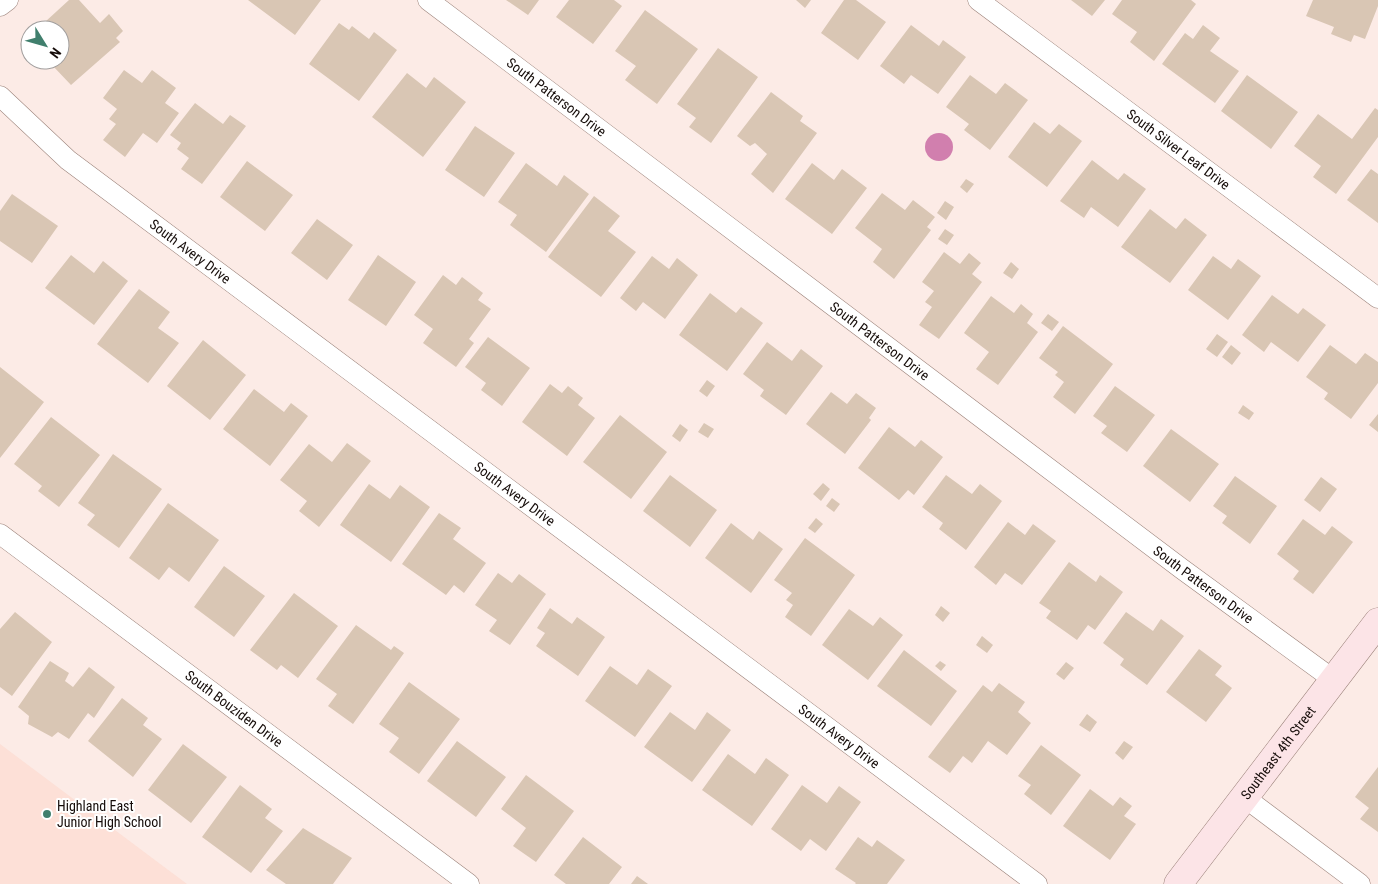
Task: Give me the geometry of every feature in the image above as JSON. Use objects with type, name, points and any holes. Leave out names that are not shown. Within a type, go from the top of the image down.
[{"type":"main road","name":"Southeast 4th Street","points":[[1178,884],[1378,622]]},
{"type":"street","points":[[0,6],[8,0]]},
{"type":"street","name":"South Patterson Drive","points":[[428,0],[1182,569],[1334,680]]},
{"type":"street","name":"South Silver Leaf Drive","points":[[978,0],[1378,298]]},
{"type":"street","name":"South Avery Drive","points":[[0,96],[68,160],[1037,884]]},
{"type":"street","name":"South Bouziden Drive","points":[[0,534],[469,884]]},
{"type":"street","points":[[1244,796],[1360,884]]},
{"type":"shaded area","points":[[939,133],[949,137],[953,147],[949,157],[939,161],[929,157],[925,147],[929,137]]},
{"type":"shaded area","name":"Highland East Junior High School","points":[[0,744],[187,884],[0,884]]},
{"type":"building","points":[[69,0],[79,0],[100,23],[109,14],[123,31],[116,38],[120,42],[71,85],[57,70],[70,70],[70,20],[47,20]]},
{"type":"building","points":[[248,0],[321,0],[295,35]]},
{"type":"building","points":[[506,0],[539,0],[528,15]]},
{"type":"building","points":[[569,0],[614,0],[622,6],[593,44],[556,17]]},
{"type":"building","points":[[796,0],[811,0],[805,8]]},
{"type":"building","points":[[844,0],[856,0],[886,22],[858,60],[821,33]]},
{"type":"building","points":[[1071,0],[1105,0],[1092,16]]},
{"type":"building","points":[[1122,0],[1191,0],[1196,4],[1154,61],[1130,42],[1137,32],[1112,14]]},
{"type":"building","points":[[1313,0],[1378,0],[1378,6],[1365,39],[1354,35],[1351,42],[1331,34],[1334,27],[1306,16]]},
{"type":"building","points":[[645,10],[698,49],[657,104],[625,80],[636,66],[615,51]]},
{"type":"building","points":[[339,23],[349,30],[352,26],[369,39],[374,32],[397,50],[359,101],[309,64]]},
{"type":"building","points":[[911,25],[939,46],[943,40],[966,57],[938,94],[911,75],[904,84],[880,66]]},
{"type":"building","points":[[1203,25],[1220,38],[1210,51],[1239,71],[1215,103],[1162,64],[1185,33],[1193,39]]},
{"type":"building","points":[[718,48],[758,77],[711,143],[689,127],[696,118],[677,104]]},
{"type":"building","points":[[124,70],[142,83],[152,70],[176,88],[165,103],[179,113],[157,143],[143,133],[125,157],[103,140],[116,124],[109,119],[117,109],[103,98]]},
{"type":"building","points":[[407,73],[426,88],[434,77],[466,102],[423,157],[372,117]]},
{"type":"building","points":[[970,75],[996,94],[1005,83],[1028,100],[990,150],[964,130],[969,124],[946,107]]},
{"type":"building","points":[[1247,75],[1298,112],[1271,149],[1221,111]]},
{"type":"building","points":[[771,92],[803,116],[800,121],[817,133],[773,193],[751,174],[767,154],[755,143],[750,146],[737,136]]},
{"type":"building","points":[[195,103],[223,124],[230,115],[246,126],[202,184],[181,169],[189,158],[177,149],[181,143],[170,135]]},
{"type":"building","points":[[1375,108],[1378,110],[1378,137],[1336,194],[1313,177],[1321,166],[1294,146],[1318,114],[1352,139]]},
{"type":"building","points":[[1034,122],[1050,134],[1059,124],[1082,141],[1047,187],[1008,157]]},
{"type":"building","points":[[475,126],[515,153],[484,197],[445,170]]},
{"type":"building","points":[[1092,160],[1118,180],[1124,173],[1146,189],[1118,227],[1091,207],[1084,218],[1060,201]]},
{"type":"building","points":[[247,161],[293,195],[265,231],[220,197]]},
{"type":"building","points":[[526,163],[557,186],[564,175],[589,194],[546,252],[510,225],[517,215],[498,202]]},
{"type":"building","points":[[812,163],[834,180],[842,169],[867,188],[832,234],[785,199]]},
{"type":"building","points":[[1371,169],[1378,174],[1378,223],[1347,200]]},
{"type":"building","points":[[966,179],[974,184],[967,193],[960,187]]},
{"type":"building","points":[[882,193],[905,210],[913,200],[935,217],[927,227],[931,230],[894,279],[873,262],[882,249],[855,228]]},
{"type":"building","points":[[12,194],[58,226],[32,263],[0,241],[0,211]]},
{"type":"building","points":[[594,196],[620,216],[608,231],[636,252],[601,297],[548,257]]},
{"type":"building","points":[[945,201],[954,207],[946,220],[937,213]]},
{"type":"building","points":[[1150,209],[1176,229],[1185,218],[1207,235],[1170,283],[1121,247]]},
{"type":"building","points":[[317,219],[353,245],[327,280],[291,253]]},
{"type":"building","points":[[945,229],[954,235],[947,245],[938,239]]},
{"type":"building","points":[[944,252],[960,264],[969,253],[981,263],[972,274],[982,282],[939,339],[919,325],[932,307],[925,302],[934,291],[922,282]]},
{"type":"building","points":[[71,255],[94,273],[103,261],[128,281],[94,325],[45,288]]},
{"type":"building","points":[[378,255],[416,282],[386,326],[348,300]]},
{"type":"building","points":[[652,256],[669,269],[677,258],[698,275],[665,319],[643,302],[636,311],[620,298]]},
{"type":"building","points":[[1213,256],[1231,269],[1238,259],[1261,276],[1228,320],[1188,290]]},
{"type":"building","points":[[1011,262],[1019,269],[1012,279],[1003,273]]},
{"type":"building","points":[[443,275],[456,285],[462,277],[483,293],[478,300],[491,309],[469,339],[474,343],[456,367],[423,343],[433,329],[414,315]]},
{"type":"building","points":[[139,289],[170,312],[158,328],[179,343],[148,383],[97,344]]},
{"type":"building","points":[[710,293],[736,313],[741,307],[763,323],[727,371],[679,335]]},
{"type":"building","points":[[1272,295],[1298,314],[1303,308],[1326,325],[1298,362],[1271,342],[1264,352],[1242,335]]},
{"type":"building","points":[[991,296],[1014,313],[1021,304],[1033,314],[1027,323],[1038,332],[998,385],[976,369],[989,352],[964,333]]},
{"type":"building","points":[[1048,314],[1059,322],[1052,331],[1041,323]]},
{"type":"building","points":[[1063,326],[1113,364],[1075,414],[1053,397],[1064,382],[1055,375],[1058,372],[1039,358]]},
{"type":"building","points":[[1217,334],[1228,342],[1217,357],[1206,349]]},
{"type":"building","points":[[488,337],[530,368],[502,406],[481,390],[486,383],[465,367]]},
{"type":"building","points":[[203,340],[246,375],[210,420],[167,386]]},
{"type":"building","points":[[767,342],[792,361],[801,349],[823,366],[786,415],[760,396],[764,390],[743,374]]},
{"type":"building","points":[[1231,345],[1241,353],[1232,365],[1222,357]]},
{"type":"building","points":[[1330,345],[1356,364],[1365,353],[1378,362],[1378,383],[1351,419],[1324,399],[1328,393],[1306,377]]},
{"type":"building","points":[[0,367],[44,402],[0,458]]},
{"type":"building","points":[[707,380],[715,386],[707,397],[699,391]]},
{"type":"building","points":[[550,384],[562,393],[568,386],[583,398],[578,405],[595,418],[567,456],[522,422]]},
{"type":"building","points":[[1115,386],[1155,415],[1127,452],[1101,433],[1107,426],[1093,416]]},
{"type":"building","points":[[254,389],[284,412],[291,403],[308,416],[270,466],[223,429]]},
{"type":"building","points":[[831,392],[847,404],[856,393],[876,408],[869,418],[871,420],[845,454],[806,424]]},
{"type":"building","points":[[1243,405],[1254,413],[1249,420],[1238,413]]},
{"type":"building","points":[[1378,414],[1378,432],[1369,425]]},
{"type":"building","points":[[620,415],[667,452],[631,499],[583,462]]},
{"type":"building","points":[[51,417],[100,455],[59,507],[38,491],[42,486],[14,464]]},
{"type":"building","points":[[704,423],[714,429],[708,438],[698,432]]},
{"type":"building","points":[[680,424],[688,430],[680,442],[672,436]]},
{"type":"building","points":[[889,427],[915,447],[921,440],[943,457],[914,495],[908,490],[899,500],[858,468]]},
{"type":"building","points":[[1171,429],[1219,464],[1190,502],[1143,466]]},
{"type":"building","points":[[347,443],[371,461],[319,527],[299,511],[307,501],[280,480],[309,444],[332,462]]},
{"type":"building","points":[[113,454],[162,489],[119,548],[87,525],[95,515],[78,503]]},
{"type":"building","points":[[670,475],[717,510],[690,547],[643,511]]},
{"type":"building","points":[[946,475],[972,494],[980,484],[1002,501],[966,550],[939,529],[943,523],[922,507]]},
{"type":"building","points":[[1235,476],[1277,506],[1250,544],[1222,523],[1227,516],[1213,506]]},
{"type":"building","points":[[1321,477],[1337,489],[1320,512],[1304,500]]},
{"type":"building","points":[[823,483],[830,489],[821,501],[813,494]]},
{"type":"building","points":[[369,484],[390,499],[400,485],[430,507],[391,562],[340,525]]},
{"type":"building","points":[[832,498],[840,504],[834,512],[826,506]]},
{"type":"building","points":[[168,503],[219,540],[189,582],[169,567],[159,580],[129,558]]},
{"type":"building","points":[[439,513],[461,528],[453,539],[486,563],[464,593],[454,585],[446,595],[402,564]]},
{"type":"building","points":[[816,518],[823,524],[815,533],[808,528]]},
{"type":"building","points":[[1303,519],[1325,535],[1332,526],[1353,542],[1313,594],[1293,579],[1299,571],[1277,554]]},
{"type":"building","points":[[1008,522],[1025,535],[1033,524],[1056,541],[1022,585],[1005,573],[996,585],[974,567]]},
{"type":"building","points":[[731,523],[753,540],[759,531],[783,549],[751,593],[705,558]]},
{"type":"building","points":[[805,538],[855,575],[811,636],[785,617],[793,605],[786,600],[792,593],[774,580]]},
{"type":"building","points":[[1069,562],[1096,582],[1100,575],[1123,592],[1095,630],[1088,625],[1077,640],[1046,618],[1051,611],[1039,603]]},
{"type":"building","points":[[224,566],[265,596],[234,637],[194,607]]},
{"type":"building","points":[[498,573],[512,583],[519,574],[546,594],[510,645],[489,631],[497,620],[475,605]]},
{"type":"building","points":[[294,593],[338,626],[298,678],[281,665],[277,670],[250,650]]},
{"type":"building","points":[[941,606],[950,613],[943,622],[935,615]]},
{"type":"building","points":[[550,608],[572,624],[577,617],[605,637],[578,676],[536,646],[545,633],[537,628]]},
{"type":"building","points":[[849,609],[873,626],[880,617],[903,635],[868,680],[822,645]]},
{"type":"building","points":[[15,612],[52,642],[12,696],[0,687],[0,629]]},
{"type":"building","points":[[1126,612],[1153,631],[1161,619],[1184,636],[1147,685],[1120,665],[1124,659],[1103,643]]},
{"type":"building","points":[[356,625],[391,650],[394,646],[404,653],[353,724],[328,706],[337,694],[316,679]]},
{"type":"building","points":[[982,636],[993,645],[987,653],[976,645]]},
{"type":"building","points":[[1199,649],[1222,666],[1215,675],[1232,688],[1206,722],[1166,692]]},
{"type":"building","points":[[904,650],[957,691],[931,726],[877,686]]},
{"type":"building","points":[[50,661],[69,673],[65,681],[73,687],[89,667],[115,687],[94,718],[88,713],[69,739],[58,732],[52,737],[28,724],[29,716],[18,707]]},
{"type":"building","points":[[940,661],[946,665],[941,671],[935,666]]},
{"type":"building","points":[[1066,662],[1074,668],[1064,680],[1056,674]]},
{"type":"building","points":[[610,666],[637,685],[648,669],[672,686],[635,737],[585,701]]},
{"type":"building","points":[[409,682],[460,719],[419,774],[389,752],[399,738],[379,724]]},
{"type":"building","points":[[999,683],[1025,702],[1018,712],[1031,723],[1007,755],[988,741],[972,763],[963,756],[950,773],[928,757],[983,685],[992,692]]},
{"type":"building","points":[[122,698],[148,718],[143,725],[162,739],[133,777],[88,741]]},
{"type":"building","points":[[670,712],[695,730],[707,712],[731,730],[692,782],[644,747]]},
{"type":"building","points":[[1087,714],[1097,722],[1090,732],[1079,725]]},
{"type":"building","points":[[457,741],[506,777],[476,817],[427,781]]},
{"type":"building","points":[[1124,741],[1133,747],[1123,760],[1115,753]]},
{"type":"building","points":[[183,744],[227,777],[191,823],[148,790]]},
{"type":"building","points":[[1041,745],[1081,775],[1051,815],[1024,794],[1031,785],[1018,776]]},
{"type":"building","points":[[728,754],[755,774],[766,758],[789,775],[752,826],[702,790]]},
{"type":"building","points":[[1378,767],[1378,832],[1360,819],[1369,808],[1355,797]]},
{"type":"building","points":[[526,775],[574,811],[536,862],[513,846],[526,828],[501,809]]},
{"type":"building","points":[[240,785],[272,809],[265,818],[283,831],[251,873],[202,837]]},
{"type":"building","points":[[802,785],[827,803],[839,786],[861,802],[826,851],[810,839],[801,851],[771,829]]},
{"type":"building","points":[[1090,789],[1113,806],[1120,797],[1132,806],[1124,816],[1136,824],[1110,860],[1063,826]]},
{"type":"building","points":[[303,828],[352,858],[333,884],[286,884],[266,870]]},
{"type":"building","points":[[583,837],[622,867],[609,884],[566,884],[554,875]]},
{"type":"building","points":[[858,837],[872,847],[877,840],[905,860],[887,884],[855,884],[835,869]]},
{"type":"building","points":[[637,876],[648,884],[631,884]]},
{"type":"place","name":"Highland East Junior High School","points":[[47,814]]}]
